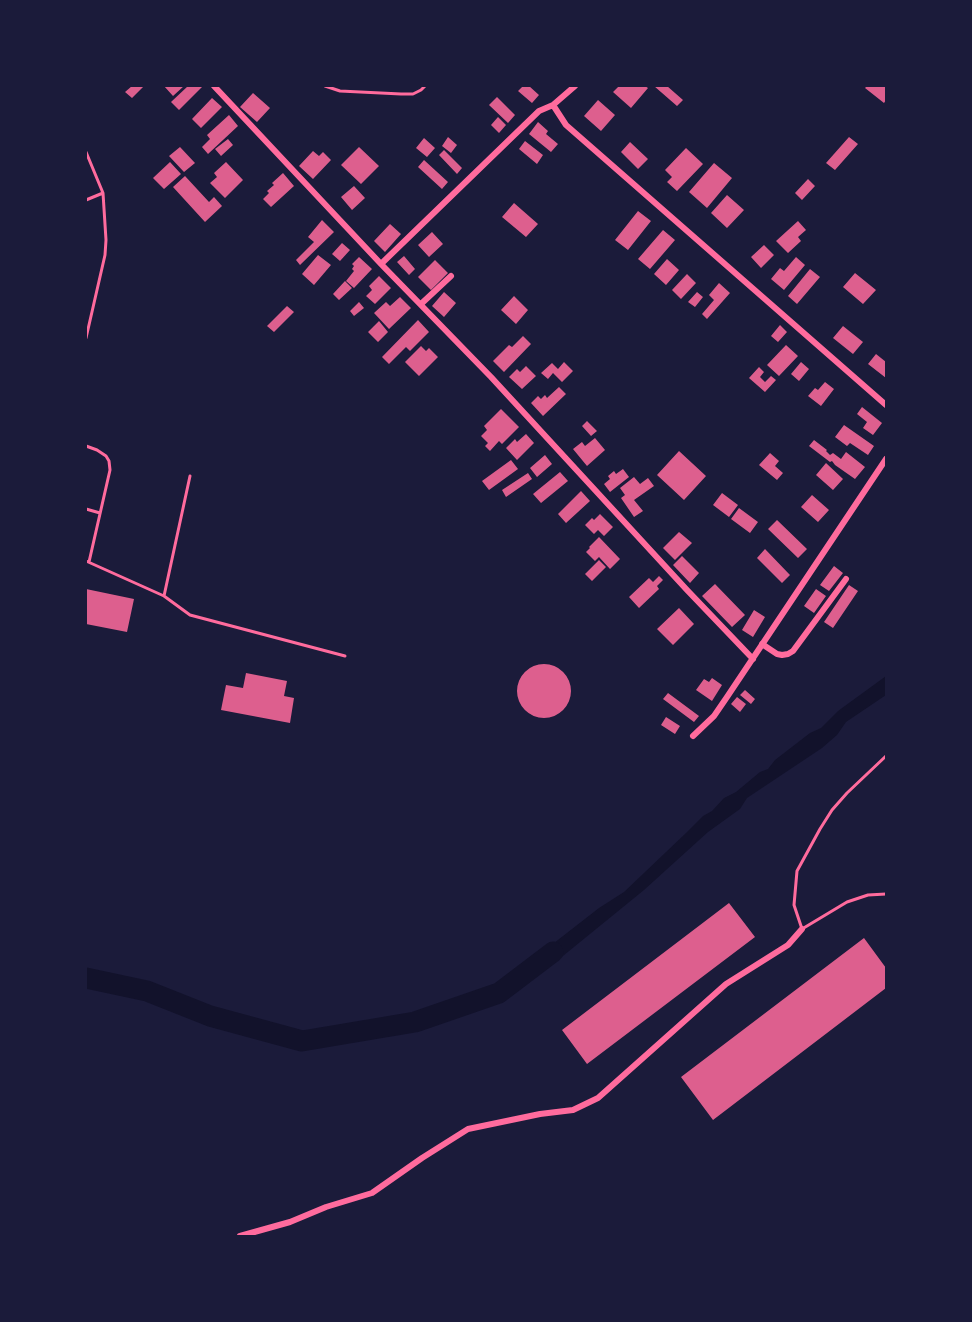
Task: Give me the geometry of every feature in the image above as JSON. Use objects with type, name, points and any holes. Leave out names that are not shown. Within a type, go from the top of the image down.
[{"type":"street","points":[[214,86],[543,433],[753,659]]},
{"type":"street","points":[[381,264],[539,111],[553,105],[575,86]]},
{"type":"street","points":[[553,105],[566,125],[886,405]]},
{"type":"street","points":[[421,304],[451,276]]},
{"type":"street","points":[[693,736],[714,716],[886,459]]},
{"type":"street","points":[[762,644],[777,654],[788,654],[793,651],[846,579]]},
{"type":"street","points":[[240,1236],[290,1222],[372,1193],[468,1129],[540,1114],[573,1110],[598,1098],[726,984],[788,945],[802,929]]},
{"type":"lane","points":[[325,86],[340,91],[412,94],[425,86]]},
{"type":"lane","points":[[86,152],[103,193],[106,240],[105,255],[86,338]]},
{"type":"lane","points":[[86,200],[103,193]]},
{"type":"lane","points":[[86,446],[106,456],[110,470],[87,561],[164,596],[189,615],[345,656]]},
{"type":"lane","points":[[164,596],[190,476]]},
{"type":"lane","points":[[86,509],[100,513]]},
{"type":"lane","points":[[886,756],[832,810],[808,848],[797,871],[794,905],[802,929],[847,902],[868,895],[886,894]]},
{"type":"shaded area","points":[[886,676],[886,695],[846,722],[837,735],[822,748],[747,798],[740,809],[708,832],[644,890],[535,977],[527,964],[599,908],[624,892],[724,798],[736,792],[760,772],[768,769],[775,760],[810,733],[821,728],[838,711]]},
{"type":"building","points":[[132,86],[144,86],[132,98],[125,92]]},
{"type":"building","points":[[164,86],[184,86],[173,96]]},
{"type":"building","points":[[188,86],[202,87],[179,110],[171,102]]},
{"type":"building","points":[[523,86],[529,86],[539,95],[532,103],[518,91]]},
{"type":"building","points":[[619,86],[648,88],[631,108],[613,92]]},
{"type":"building","points":[[654,86],[667,86],[683,100],[677,106]]},
{"type":"building","points":[[867,86],[886,86],[884,103],[865,88]]},
{"type":"building","points":[[253,93],[270,108],[257,122],[240,107]]},
{"type":"building","points":[[497,97],[515,115],[508,123],[489,105]]},
{"type":"building","points":[[212,98],[222,107],[201,128],[192,119]]},
{"type":"building","points":[[598,100],[615,115],[601,131],[584,116]]},
{"type":"building","points":[[229,115],[238,126],[208,154],[202,147],[210,139],[207,135]]},
{"type":"building","points":[[498,117],[506,125],[499,133],[491,125]]},
{"type":"building","points":[[538,122],[548,131],[546,134],[558,144],[551,152],[529,134]]},
{"type":"building","points":[[448,137],[457,145],[451,153],[442,146]]},
{"type":"building","points":[[849,137],[858,144],[835,170],[826,163]]},
{"type":"building","points":[[424,138],[435,148],[427,157],[416,148]]},
{"type":"building","points":[[228,139],[233,145],[221,156],[215,149]]},
{"type":"building","points":[[525,141],[543,155],[537,164],[519,149]]},
{"type":"building","points":[[630,142],[648,159],[638,169],[621,152]]},
{"type":"building","points":[[180,147],[195,163],[184,172],[169,156]]},
{"type":"building","points":[[359,147],[379,166],[361,184],[341,165]]},
{"type":"building","points":[[686,148],[703,164],[677,191],[667,182],[672,177],[665,170]]},
{"type":"building","points":[[444,150],[462,168],[457,174],[439,155]]},
{"type":"building","points":[[313,151],[319,156],[323,152],[331,160],[313,179],[299,166]]},
{"type":"building","points":[[424,160],[448,182],[442,189],[418,167]]},
{"type":"building","points":[[170,162],[181,174],[164,189],[153,178]]},
{"type":"building","points":[[226,162],[243,180],[225,198],[210,183],[217,177],[214,173]]},
{"type":"building","points":[[714,163],[732,178],[707,208],[689,192]]},
{"type":"building","points":[[283,173],[294,186],[271,207],[263,199],[274,185],[272,183]]},
{"type":"building","points":[[185,176],[209,202],[214,197],[222,206],[205,222],[173,187]]},
{"type":"building","points":[[808,179],[815,186],[802,200],[795,193]]},
{"type":"building","points":[[354,186],[365,198],[352,210],[341,197]]},
{"type":"building","points":[[727,195],[744,210],[727,228],[711,213]]},
{"type":"building","points":[[514,203],[538,224],[526,237],[502,217]]},
{"type":"building","points":[[638,211],[651,221],[628,250],[615,240]]},
{"type":"building","points":[[322,220],[334,232],[300,265],[296,260],[314,242],[308,237]]},
{"type":"building","points":[[798,221],[806,230],[798,237],[801,241],[788,253],[776,241]]},
{"type":"building","points":[[390,224],[401,234],[385,252],[374,241]]},
{"type":"building","points":[[663,230],[675,240],[650,269],[638,259]]},
{"type":"building","points":[[432,232],[443,244],[429,257],[418,245]]},
{"type":"building","points":[[342,243],[350,250],[340,261],[332,254]]},
{"type":"building","points":[[764,245],[774,255],[761,268],[751,257]]},
{"type":"building","points":[[318,255],[331,265],[314,285],[302,274]]},
{"type":"building","points":[[404,256],[415,269],[409,275],[397,262]]},
{"type":"building","points":[[359,257],[372,269],[354,288],[346,281],[354,271],[352,264]]},
{"type":"building","points":[[796,257],[805,265],[784,290],[771,279],[780,268],[784,271]]},
{"type":"building","points":[[667,259],[679,270],[666,285],[654,274]]},
{"type":"building","points":[[435,260],[448,273],[431,290],[418,277]]},
{"type":"building","points":[[810,269],[820,277],[797,304],[788,296]]},
{"type":"building","points":[[855,273],[876,290],[863,304],[843,287]]},
{"type":"building","points":[[687,274],[696,283],[681,299],[672,290]]},
{"type":"building","points":[[379,276],[391,288],[375,304],[366,296],[372,290],[369,286]]},
{"type":"building","points":[[345,281],[352,288],[339,300],[333,294]]},
{"type":"building","points":[[719,283],[730,293],[707,319],[702,314],[714,300],[709,295]]},
{"type":"building","points":[[444,292],[456,303],[444,317],[432,306]]},
{"type":"building","points":[[697,292],[703,297],[695,307],[688,302]]},
{"type":"building","points":[[514,296],[528,310],[516,324],[501,310]]},
{"type":"building","points":[[400,297],[411,308],[389,329],[374,313],[386,302],[390,306]]},
{"type":"building","points":[[359,302],[364,308],[354,316],[350,311]]},
{"type":"building","points":[[287,306],[294,312],[274,332],[267,326]]},
{"type":"building","points":[[418,320],[429,332],[410,351],[406,347],[389,364],[382,357]]},
{"type":"building","points":[[379,321],[388,332],[378,342],[368,332]]},
{"type":"building","points":[[780,325],[787,332],[778,342],[771,336]]},
{"type":"building","points":[[843,326],[863,342],[853,354],[833,338]]},
{"type":"building","points":[[523,336],[531,344],[504,372],[493,361],[509,345],[512,347]]},
{"type":"building","points":[[786,345],[798,356],[779,376],[767,365]]},
{"type":"building","points":[[421,346],[426,351],[429,348],[438,357],[419,376],[405,362]]},
{"type":"building","points":[[876,354],[886,362],[886,378],[868,364]]},
{"type":"building","points":[[564,362],[573,371],[562,382],[553,373],[548,379],[541,373],[552,363],[558,369]]},
{"type":"building","points":[[801,362],[809,369],[799,381],[791,374]]},
{"type":"building","points":[[526,366],[536,376],[522,389],[509,377],[517,369],[520,372]]},
{"type":"building","points":[[759,367],[764,372],[760,377],[765,382],[771,376],[776,380],[765,392],[749,378]]},
{"type":"building","points":[[825,382],[834,389],[821,406],[808,396]]},
{"type":"building","points":[[559,387],[566,394],[543,416],[531,403],[538,396],[541,399],[545,395],[547,398]]},
{"type":"building","points":[[862,407],[882,423],[873,435],[863,428],[867,422],[857,414]]},
{"type":"building","points":[[501,409],[519,427],[502,444],[499,441],[490,451],[485,446],[488,443],[481,436],[487,430],[484,426]]},
{"type":"building","points":[[587,421],[597,431],[591,436],[582,426]]},
{"type":"building","points":[[844,425],[874,446],[868,455],[850,443],[847,446],[835,437]]},
{"type":"building","points":[[526,434],[534,443],[517,460],[506,448],[515,439],[517,442]]},
{"type":"building","points":[[595,438],[605,450],[587,466],[573,449],[582,442],[585,446]]},
{"type":"building","points":[[814,440],[830,455],[833,453],[841,459],[846,452],[865,467],[855,479],[809,446]]},
{"type":"building","points":[[679,451],[706,476],[684,500],[657,475]]},
{"type":"building","points":[[770,453],[779,461],[775,466],[783,473],[777,480],[759,465]]},
{"type":"building","points":[[545,455],[552,464],[537,477],[530,468]]},
{"type":"building","points":[[511,460],[518,469],[489,490],[482,481]]},
{"type":"building","points":[[826,463],[843,479],[833,490],[816,475]]},
{"type":"building","points":[[623,469],[629,477],[610,492],[604,484],[610,479],[608,476],[614,471],[616,474]]},
{"type":"building","points":[[560,472],[568,481],[541,503],[533,494]]},
{"type":"building","points":[[528,473],[532,479],[506,497],[502,490]]},
{"type":"building","points":[[634,477],[640,484],[648,478],[654,486],[634,500],[643,511],[634,517],[621,498],[625,495],[620,488]]},
{"type":"building","points":[[581,491],[590,501],[566,523],[558,514]]},
{"type":"building","points":[[722,493],[738,505],[729,517],[713,505]]},
{"type":"building","points":[[812,495],[829,510],[818,522],[801,507]]},
{"type":"building","points":[[739,508],[758,522],[750,533],[731,519]]},
{"type":"building","points":[[600,514],[613,527],[604,536],[598,530],[594,534],[585,525]]},
{"type":"building","points":[[777,520],[807,549],[798,558],[768,529]]},
{"type":"building","points":[[679,532],[692,543],[675,560],[663,548]]},
{"type":"building","points":[[599,537],[620,559],[610,569],[599,557],[595,561],[586,552]]},
{"type":"building","points":[[765,549],[790,575],[782,583],[757,558]]},
{"type":"building","points":[[682,556],[699,573],[690,583],[673,565]]},
{"type":"building","points":[[599,560],[606,567],[592,581],[585,574]]},
{"type":"building","points":[[834,566],[843,573],[829,591],[820,585]]},
{"type":"building","points":[[659,576],[663,580],[657,586],[659,589],[639,608],[629,597],[649,578],[653,582]]},
{"type":"building","points":[[715,584],[745,615],[732,627],[702,596]]},
{"type":"building","points":[[849,585],[858,591],[833,628],[824,622]]},
{"type":"building","points":[[86,589],[134,599],[127,632],[86,624]]},
{"type":"building","points":[[816,589],[826,596],[814,613],[804,606]]},
{"type":"building","points":[[679,608],[694,624],[673,645],[657,629]]},
{"type":"building","points":[[754,610],[765,617],[753,637],[742,630]]},
{"type":"building","points":[[539,664],[549,664],[559,668],[567,676],[571,691],[567,706],[559,714],[549,718],[539,718],[529,714],[521,706],[517,696],[517,686],[521,676],[529,668]]},
{"type":"building","points":[[246,673],[287,681],[284,696],[294,698],[290,723],[221,710],[226,685],[243,688]]},
{"type":"building","points":[[712,678],[722,685],[712,701],[696,690],[704,679],[709,682]]},
{"type":"building","points":[[745,690],[755,699],[751,704],[740,695]]},
{"type":"building","points":[[668,693],[699,716],[694,722],[663,699]]},
{"type":"building","points":[[737,697],[746,704],[740,712],[731,704]]},
{"type":"building","points":[[666,717],[680,726],[675,734],[661,725]]},
{"type":"building","points":[[729,903],[755,937],[587,1064],[562,1030]]},
{"type":"building","points":[[864,938],[886,968],[886,988],[713,1120],[681,1077]]},
{"type":"waterway","points":[[86,978],[147,991],[210,1016],[302,1041],[415,1022],[499,993],[553,952]]}]
